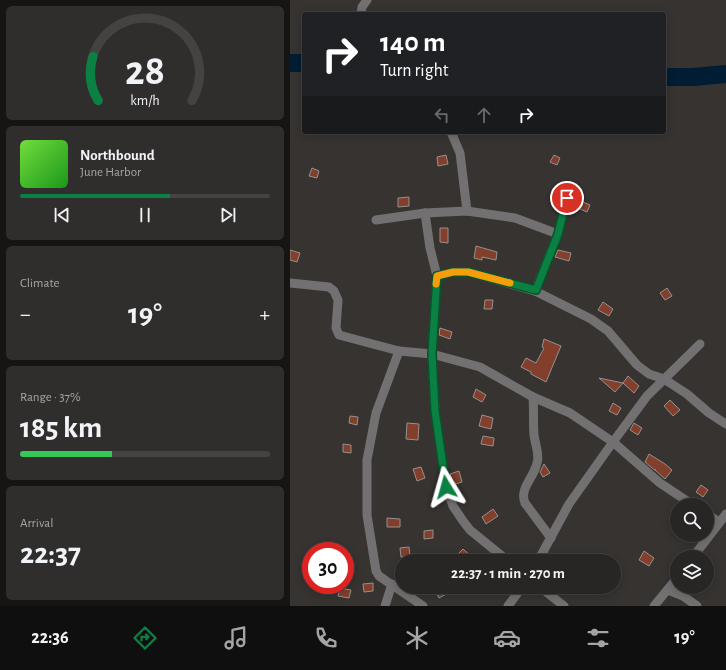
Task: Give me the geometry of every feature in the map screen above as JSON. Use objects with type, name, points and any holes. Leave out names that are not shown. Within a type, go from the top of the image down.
[{"type":"street","points":[[361,12],[362,7],[367,0]]},
{"type":"street","points":[[452,134],[460,152],[467,211]]},
{"type":"street","points":[[536,290],[558,234],[567,198]]},
{"type":"street","points":[[376,220],[425,213],[467,211],[515,218],[558,234]]},
{"type":"street","points":[[425,213],[430,248],[437,276],[432,354],[435,411],[446,487],[453,506],[470,530],[499,554]]},
{"type":"street","points":[[437,276],[453,272],[468,272],[536,290],[591,318],[608,332],[637,365],[649,374],[664,379],[687,394],[709,413],[726,424]]},
{"type":"street","points":[[290,283],[329,287],[334,291],[338,300],[336,328],[339,335],[399,351],[432,354],[480,367],[533,397],[570,413],[613,442],[660,483],[682,498]]},
{"type":"street","points":[[542,554],[569,504],[613,442],[648,396],[700,344]]},
{"type":"street","points":[[399,351],[376,413],[367,460],[367,515],[374,566],[379,576],[423,606]]},
{"type":"street","points":[[533,397],[534,435],[538,462],[523,491],[523,498],[524,504],[551,538]]},
{"type":"street","points":[[698,550],[726,514]]},
{"type":"street","points":[[714,519],[719,522]]},
{"type":"street","points":[[385,606],[392,584]]},
{"type":"street","points":[[654,606],[670,587]]},
{"type":"street","points":[[668,590],[683,596],[697,606]]},
{"type":"street","points":[[508,606],[517,594]]},
{"type":"street","points":[[549,594],[564,606]]},
{"type":"building","points":[[446,155],[448,164],[438,166],[437,157]]},
{"type":"building","points":[[554,155],[560,158],[557,165],[550,162]]},
{"type":"building","points":[[312,168],[319,171],[317,178],[309,176]]},
{"type":"building","points":[[409,197],[409,206],[398,207],[398,198]]},
{"type":"building","points":[[583,202],[590,205],[587,212],[580,209]]},
{"type":"building","points":[[440,228],[448,228],[448,243],[440,242]]},
{"type":"building","points":[[476,246],[497,252],[496,260],[482,257],[482,260],[474,258]]},
{"type":"building","points":[[290,250],[300,253],[297,262],[290,260]]},
{"type":"building","points":[[558,250],[571,253],[569,261],[555,257]]},
{"type":"building","points":[[667,288],[672,296],[665,300],[660,293]]},
{"type":"building","points":[[485,300],[493,300],[492,309],[484,309]]},
{"type":"building","points":[[603,302],[613,309],[609,316],[598,310]]},
{"type":"building","points":[[440,328],[452,332],[450,339],[439,335]]},
{"type":"building","points":[[544,339],[561,346],[546,382],[521,367],[526,358],[536,363],[544,348],[542,347]]},
{"type":"building","points":[[628,376],[639,386],[634,393],[623,383]]},
{"type":"building","points":[[599,378],[623,383],[615,392]]},
{"type":"building","points":[[476,389],[486,395],[482,402],[473,397]]},
{"type":"building","points":[[670,400],[680,410],[673,416],[664,406]]},
{"type":"building","points":[[613,403],[621,408],[617,415],[609,411]]},
{"type":"building","points":[[482,415],[493,418],[491,429],[479,426]]},
{"type":"building","points":[[350,416],[358,417],[357,425],[349,423]]},
{"type":"building","points":[[407,423],[419,424],[418,440],[406,439]]},
{"type":"building","points":[[634,423],[642,428],[638,435],[630,430]]},
{"type":"building","points":[[483,436],[494,438],[493,446],[481,444]]},
{"type":"building","points":[[343,444],[351,445],[351,453],[343,452]]},
{"type":"building","points":[[649,454],[672,470],[665,479],[645,462]]},
{"type":"building","points":[[544,464],[550,473],[543,477],[540,472]]},
{"type":"building","points":[[421,467],[425,478],[417,481],[413,469]]},
{"type":"building","points":[[459,471],[462,482],[453,485],[450,474]]},
{"type":"building","points":[[701,485],[708,490],[703,497],[696,492]]},
{"type":"building","points":[[493,509],[498,516],[486,524],[482,517]]},
{"type":"building","points":[[387,518],[400,519],[400,527],[387,527]]},
{"type":"building","points":[[433,530],[433,538],[424,539],[424,531]]},
{"type":"building","points":[[409,547],[410,554],[401,554],[400,548]]},
{"type":"building","points":[[463,549],[469,554],[458,554]]},
{"type":"building","points":[[644,551],[654,558],[649,566],[639,560]]},
{"type":"building","points":[[373,583],[373,591],[364,592],[363,584]]},
{"type":"building","points":[[338,594],[350,594],[349,598],[338,596]]},
{"type":"building","points":[[437,594],[446,594],[439,598]]},
{"type":"waterway","points":[[290,63],[302,63]]},
{"type":"waterway","points":[[666,77],[693,77],[726,74]]},
{"type":"slow traffic","points":[[436,284],[437,276],[453,272],[468,272],[510,283]]},
{"type":"route","points":[[446,487],[435,411],[432,354],[437,276],[453,272],[468,272],[536,290],[558,234],[567,198]]}]
